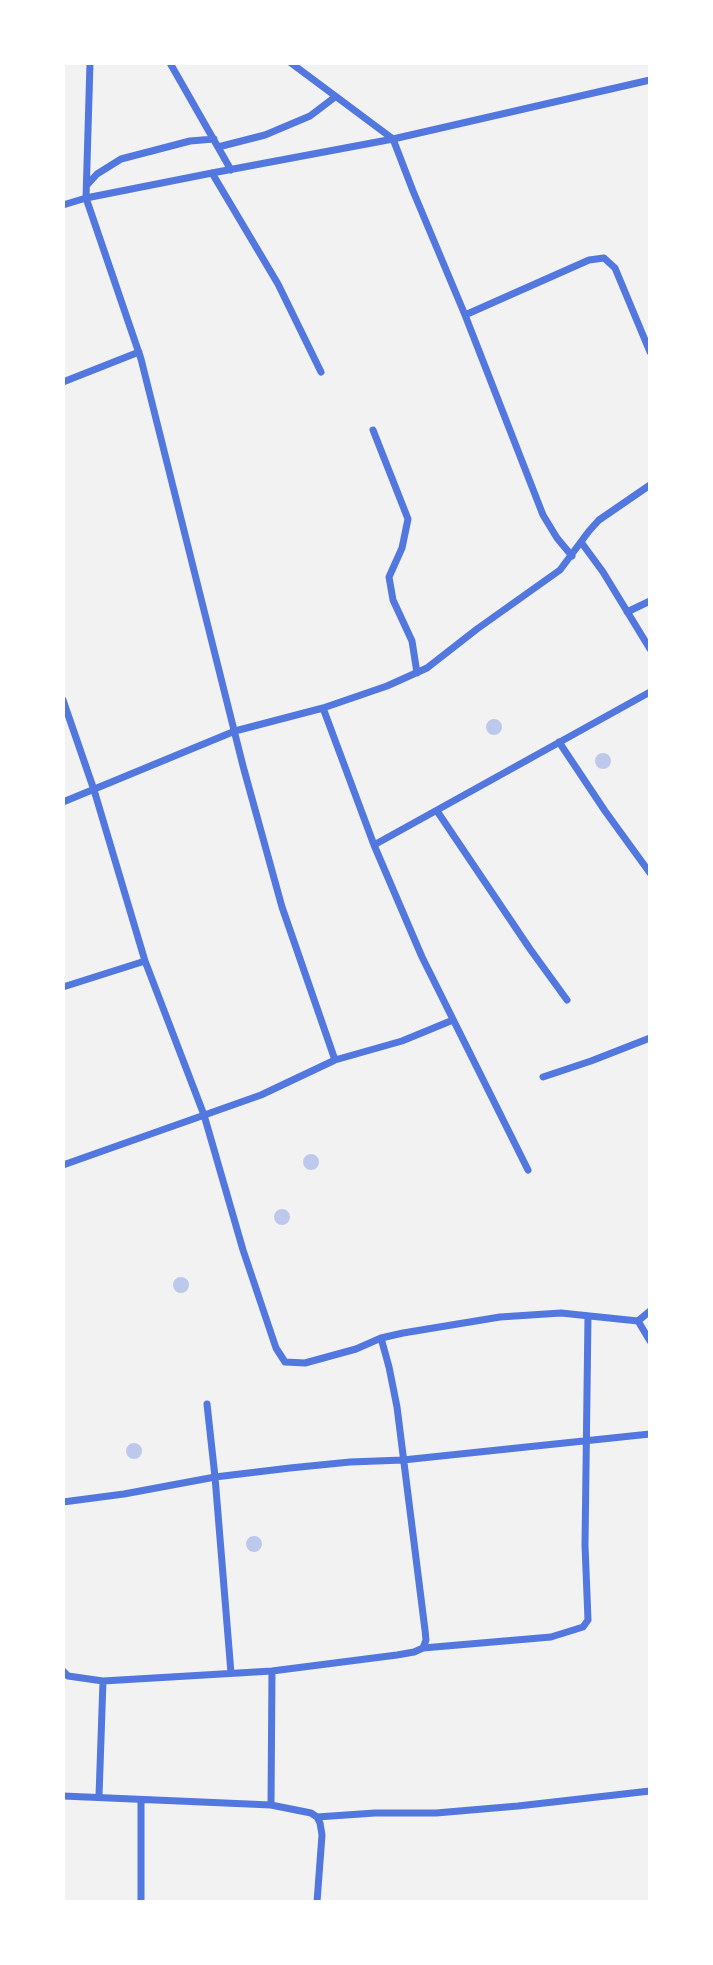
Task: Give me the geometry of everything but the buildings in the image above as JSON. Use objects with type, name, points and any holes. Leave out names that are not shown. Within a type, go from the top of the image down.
[{"type":"street","points":[[90,63],[86,198],[138,352],[282,907],[335,1060]]},
{"type":"street","points":[[170,63],[231,170]]},
{"type":"street","points":[[291,63],[393,139],[543,515],[556,538],[572,556]]},
{"type":"street","points":[[63,205],[86,198],[393,139],[650,80]]},
{"type":"street","points":[[218,147],[265,135],[310,116],[335,97]]},
{"type":"street","points":[[87,185],[97,174],[121,159],[190,141],[214,139]]},
{"type":"street","points":[[212,173],[278,284],[321,372]]},
{"type":"street","points":[[465,315],[589,260],[604,258],[615,268],[650,352]]},
{"type":"street","points":[[63,382],[138,352]]},
{"type":"street","points":[[373,430],[408,519],[402,548],[390,577],[393,600],[412,641],[417,673]]},
{"type":"street","points":[[63,802],[235,731],[323,708],[387,686],[427,668],[560,570],[599,520],[650,485]]},
{"type":"street","points":[[581,542],[603,572],[650,649]]},
{"type":"street","points":[[627,612],[650,601]]},
{"type":"street","points":[[374,845],[650,692]]},
{"type":"street","points":[[63,700],[94,790],[145,961],[204,1115],[243,1250],[285,1362],[305,1363],[356,1349],[381,1338],[499,1317],[561,1313],[638,1321],[650,1311]]},
{"type":"street","points":[[323,708],[374,845],[422,957],[528,1170]]},
{"type":"street","points":[[559,742],[650,873]]},
{"type":"street","points":[[437,811],[568,1000]]},
{"type":"street","points":[[63,987],[145,961]]},
{"type":"street","points":[[63,1165],[261,1096],[335,1060],[402,1041],[453,1020]]},
{"type":"street","points":[[543,1077],[650,1038]]},
{"type":"street","points":[[63,1671],[68,1676],[103,1681],[272,1671],[397,1656],[423,1648],[551,1637],[583,1627],[588,1620],[585,1545],[588,1316]]},
{"type":"street","points":[[638,1321],[650,1341]]},
{"type":"street","points":[[381,1338],[397,1407],[424,1618],[426,1640],[423,1648]]},
{"type":"street","points":[[207,1404],[231,1673]]},
{"type":"street","points":[[63,1503],[215,1477],[650,1434]]},
{"type":"street","points":[[271,1805],[272,1671]]},
{"type":"street","points":[[99,1796],[103,1681]]},
{"type":"street","points":[[317,1817],[519,1807],[650,1791]]},
{"type":"street","points":[[63,1796],[271,1805],[310,1813],[317,1817],[322,1835],[317,1902]]},
{"type":"street","points":[[141,1800],[141,1902]]}]
